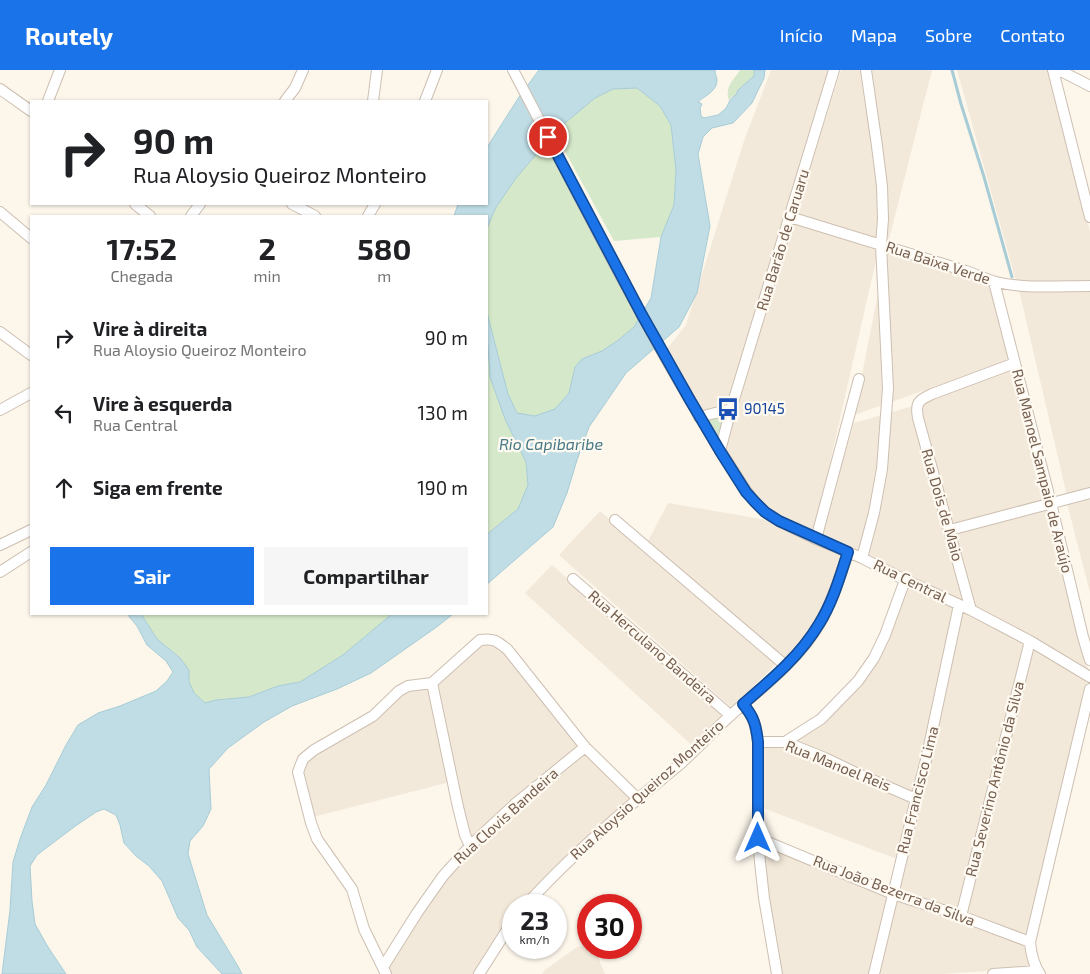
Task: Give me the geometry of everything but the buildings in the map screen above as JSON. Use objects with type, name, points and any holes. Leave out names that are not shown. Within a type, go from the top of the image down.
[{"type":"street","points":[[48,100],[60,70]]},
{"type":"street","points":[[286,100],[296,88],[303,70]]},
{"type":"street","points":[[373,100],[377,70]]},
{"type":"street","points":[[425,100],[437,70]]},
{"type":"street","name":"Rua Central","points":[[513,70],[661,350],[720,451],[746,492],[755,502],[765,512],[779,521],[971,610],[1030,641],[1090,677]]},
{"type":"street","name":"Rua Barão de Caruaru","points":[[720,451],[730,409],[834,70]]},
{"type":"street","points":[[862,558],[874,513],[882,469],[888,388],[881,245],[883,219],[882,186],[878,146],[866,70]]},
{"type":"street","points":[[1053,70],[1090,216]]},
{"type":"street","points":[[1058,70],[1090,86]]},
{"type":"street","points":[[0,88],[30,110]]},
{"type":"street","points":[[136,205],[149,215]]},
{"type":"street","points":[[294,205],[313,215]]},
{"type":"street","points":[[0,212],[30,237]]},
{"type":"street","name":"Rua Baixa Verde","points":[[790,217],[966,271],[994,282],[1042,287],[1090,286]]},
{"type":"street","name":"Rua Manoel Sampaio de Araújo","points":[[994,282],[1090,660]]},
{"type":"street","points":[[0,332],[30,354]]},
{"type":"street","name":"Rua Dois de Maio","points":[[971,610],[918,418],[917,404],[920,400],[932,394],[1015,363]]},
{"type":"street","points":[[816,539],[859,379]]},
{"type":"street","points":[[0,410],[30,394]]},
{"type":"street","points":[[699,417],[730,409]]},
{"type":"street","points":[[950,530],[1090,493]]},
{"type":"street","points":[[615,520],[786,666]]},
{"type":"street","points":[[0,545],[30,530]]},
{"type":"street","name":"Rua Aloysio Queiroz Monteiro","points":[[536,894],[577,852],[679,765],[730,715],[786,666],[820,623],[832,597],[848,552]]},
{"type":"street","points":[[0,572],[30,553]]},
{"type":"street","name":"Rua Herculano Bandeira","points":[[573,579],[730,715]]},
{"type":"street","points":[[785,742],[821,719],[858,681],[886,636],[905,580]]},
{"type":"street","name":"Rua Francisco Lima","points":[[874,974],[926,760],[959,605]]},
{"type":"street","points":[[385,970],[364,929],[352,889],[317,839],[298,772],[303,759],[314,750],[373,716],[399,691],[408,686],[432,683],[480,640],[490,638],[498,641],[508,650],[585,747],[638,799]]},
{"type":"street","name":"Rua Severino Antônio da Silva","points":[[961,916],[1030,641]]},
{"type":"street","points":[[432,683],[458,807],[465,835],[470,846]]},
{"type":"street","points":[[994,974],[1038,972],[1030,942],[1090,689]]},
{"type":"street","points":[[743,704],[753,718],[757,728],[758,838],[764,898],[777,974]]},
{"type":"street","name":"Rua Manoel Reis","points":[[758,742],[785,742],[916,798]]},
{"type":"street","name":"Rua Clovis Bandeira","points":[[385,970],[417,913],[443,876],[470,846],[516,804],[585,747]]},
{"type":"street","name":"Rua João Bezerra da Silva","points":[[758,838],[893,894],[961,916],[1030,942]]},
{"type":"street","points":[[479,974],[502,938]]},
{"type":"shaded area","points":[[771,70],[833,70],[728,405],[702,413],[666,350],[686,325],[744,141]]},
{"type":"shaded area","points":[[841,70],[932,70],[888,243],[795,216]]},
{"type":"shaded area","points":[[957,70],[1049,70],[1090,232],[1090,283],[1016,281]]},
{"type":"shaded area","points":[[793,222],[879,247],[814,533],[780,518],[765,507],[753,495],[724,450]]},
{"type":"shaded area","points":[[886,253],[990,284],[1011,360],[854,415]]},
{"type":"shaded area","points":[[1090,289],[1090,490],[1067,496],[1019,290]]},
{"type":"shaded area","points":[[1013,368],[1046,500],[951,525],[920,413],[923,402]]},
{"type":"shaded area","points":[[913,406],[967,605],[821,535],[854,423]]},
{"type":"shaded area","points":[[1090,497],[1090,593],[1067,503]]},
{"type":"shaded area","points":[[668,503],[767,520],[843,554],[829,597],[817,620],[808,634],[785,661],[647,543]]},
{"type":"shaded area","points":[[1048,508],[1089,672],[974,607],[954,532]]},
{"type":"shaded area","points":[[600,511],[776,664],[732,708],[559,555]]},
{"type":"shaded area","points":[[552,565],[728,717],[695,748],[525,593]]},
{"type":"shaded area","points":[[907,586],[955,606],[913,793],[794,742],[835,712],[867,675]]},
{"type":"shaded area","points":[[962,611],[1025,643],[958,911],[897,890]]},
{"type":"shaded area","points":[[490,642],[505,652],[579,747],[470,840],[436,685],[481,644]]},
{"type":"shaded area","points":[[1033,648],[1087,681],[1028,938],[966,913]]},
{"type":"shaded area","points":[[429,686],[450,782],[313,817],[301,773],[304,762],[399,696],[409,690]]},
{"type":"shaded area","points":[[762,746],[785,746],[911,801],[897,859],[763,808]]},
{"type":"shaded area","points":[[585,751],[632,799],[543,879],[530,894],[502,894],[502,931],[474,974],[390,974],[387,968],[445,878],[470,850]]},
{"type":"shaded area","points":[[763,844],[888,896],[870,974],[782,974],[768,898]]},
{"type":"shaded area","points":[[895,898],[1027,945],[1032,968],[942,974],[878,974]]},
{"type":"shaded area","points":[[577,947],[577,959],[599,959],[605,974],[542,974],[560,959],[567,959],[567,954]]},
{"type":"green space","points":[[740,70],[754,70],[754,76],[729,100],[729,87]]},
{"type":"green space","points":[[637,88],[660,106],[671,125],[676,170],[674,205],[661,237],[614,241],[555,133],[595,98],[613,89]]},
{"type":"green space","points":[[546,143],[639,318],[634,327],[617,341],[602,351],[582,359],[575,367],[569,393],[555,409],[535,416],[517,413],[508,394],[488,317],[488,226],[495,209],[516,178]]},
{"type":"green space","points":[[488,348],[505,419],[526,462],[528,485],[518,509],[488,533]]},
{"type":"green space","points":[[726,416],[717,438],[706,419]]},
{"type":"green space","points":[[142,615],[391,615],[343,655],[300,682],[278,686],[249,697],[205,703],[194,693],[189,682],[189,670],[180,658],[157,639]]},
{"type":"water","name":"Rio Capibaribe","points":[[539,70],[715,70],[717,83],[715,87],[698,102],[702,104],[700,108],[701,116],[704,118],[718,115],[724,110],[738,90],[754,76],[754,70],[765,70],[764,78],[752,103],[733,123],[712,128],[703,137],[698,154],[710,226],[697,293],[679,327],[626,373],[589,427],[567,493],[553,527],[488,583],[488,533],[518,509],[528,485],[526,462],[505,419],[490,377],[488,317],[508,394],[517,413],[535,416],[555,409],[569,393],[575,367],[582,359],[602,351],[634,327],[651,298],[661,237],[674,205],[676,170],[671,125],[660,106],[637,88],[613,89],[595,98],[559,128],[516,178],[495,209],[488,226],[488,215],[454,215],[458,205],[488,205],[488,146],[519,97]]},
{"type":"water","points":[[128,615],[142,615],[157,639],[180,658],[189,670],[189,682],[194,693],[205,703],[249,697],[278,686],[300,682],[343,655],[391,615],[452,615],[371,673],[337,689],[292,706],[264,722],[228,748],[209,769],[211,809],[203,826],[190,841],[188,854],[207,915],[242,974],[222,974],[197,947],[189,930],[178,918],[162,881],[124,843],[116,815],[104,809],[96,812],[74,827],[37,855],[30,866],[35,924],[66,974],[2,974],[10,910],[13,862],[32,807],[46,785],[66,745],[78,725],[98,713],[156,691],[167,681],[173,672],[166,661],[147,645],[137,626]]},
{"type":"waterway","points":[[952,70],[1012,277]]},
{"type":"place","name":"90145","points":[[728,409]]},
{"type":"route","points":[[548,137],[642,315],[699,417],[746,492],[765,512],[779,521],[848,552],[832,597],[820,623],[786,666],[743,704],[753,718],[757,728],[758,838]]}]
